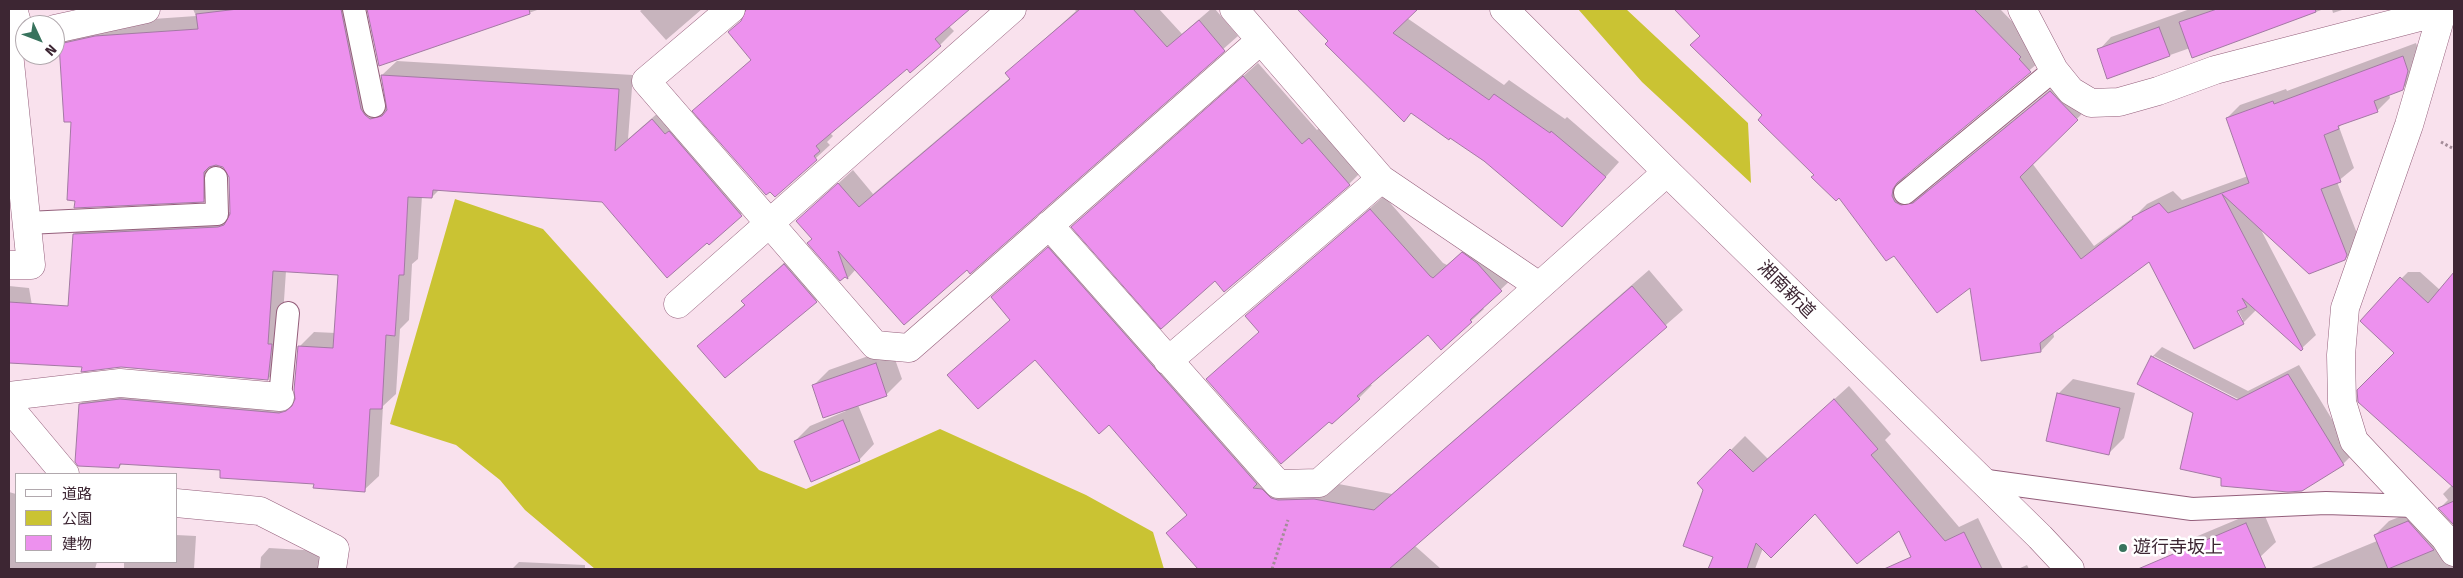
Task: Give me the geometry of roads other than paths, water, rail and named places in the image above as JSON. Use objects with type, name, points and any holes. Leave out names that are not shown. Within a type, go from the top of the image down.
[{"type":"street","points":[[65,27],[146,9]]},
{"type":"street","points":[[731,9],[646,81],[875,345],[909,348],[1261,40]]},
{"type":"street","points":[[678,304],[1012,9]]},
{"type":"street","points":[[1234,9],[1381,179],[1539,286]]},
{"type":"street","name":"湘南新道","points":[[1504,9],[2070,569]]},
{"type":"street","points":[[2022,9],[2054,70],[2071,91],[2091,103],[2119,102],[2158,91],[2215,70],[2443,10]]},
{"type":"street","points":[[2443,10],[2409,126],[2345,308],[2341,355],[2342,402],[2354,441],[2445,538],[2454,552]]},
{"type":"street","points":[[9,265],[31,265],[9,53],[15,46]]},
{"type":"street","points":[[1049,225],[1278,484],[1320,483],[1667,172]]},
{"type":"street","points":[[1168,360],[1381,179]]},
{"type":"street","points":[[9,396],[120,383],[280,397]]},
{"type":"street","points":[[9,407],[64,473]]},
{"type":"street","points":[[178,503],[260,511],[335,549],[332,569]]},
{"type":"lane","points":[[354,9],[374,106]]},
{"type":"lane","points":[[1905,193],[2054,70]]},
{"type":"lane","points":[[27,223],[217,214],[216,178]]},
{"type":"lane","points":[[280,397],[288,313]]},
{"type":"lane","points":[[1980,480],[2192,509],[2326,503],[2414,506]]},
{"type":"place","name":"遊行寺坂上","points":[[2123,548]]}]
